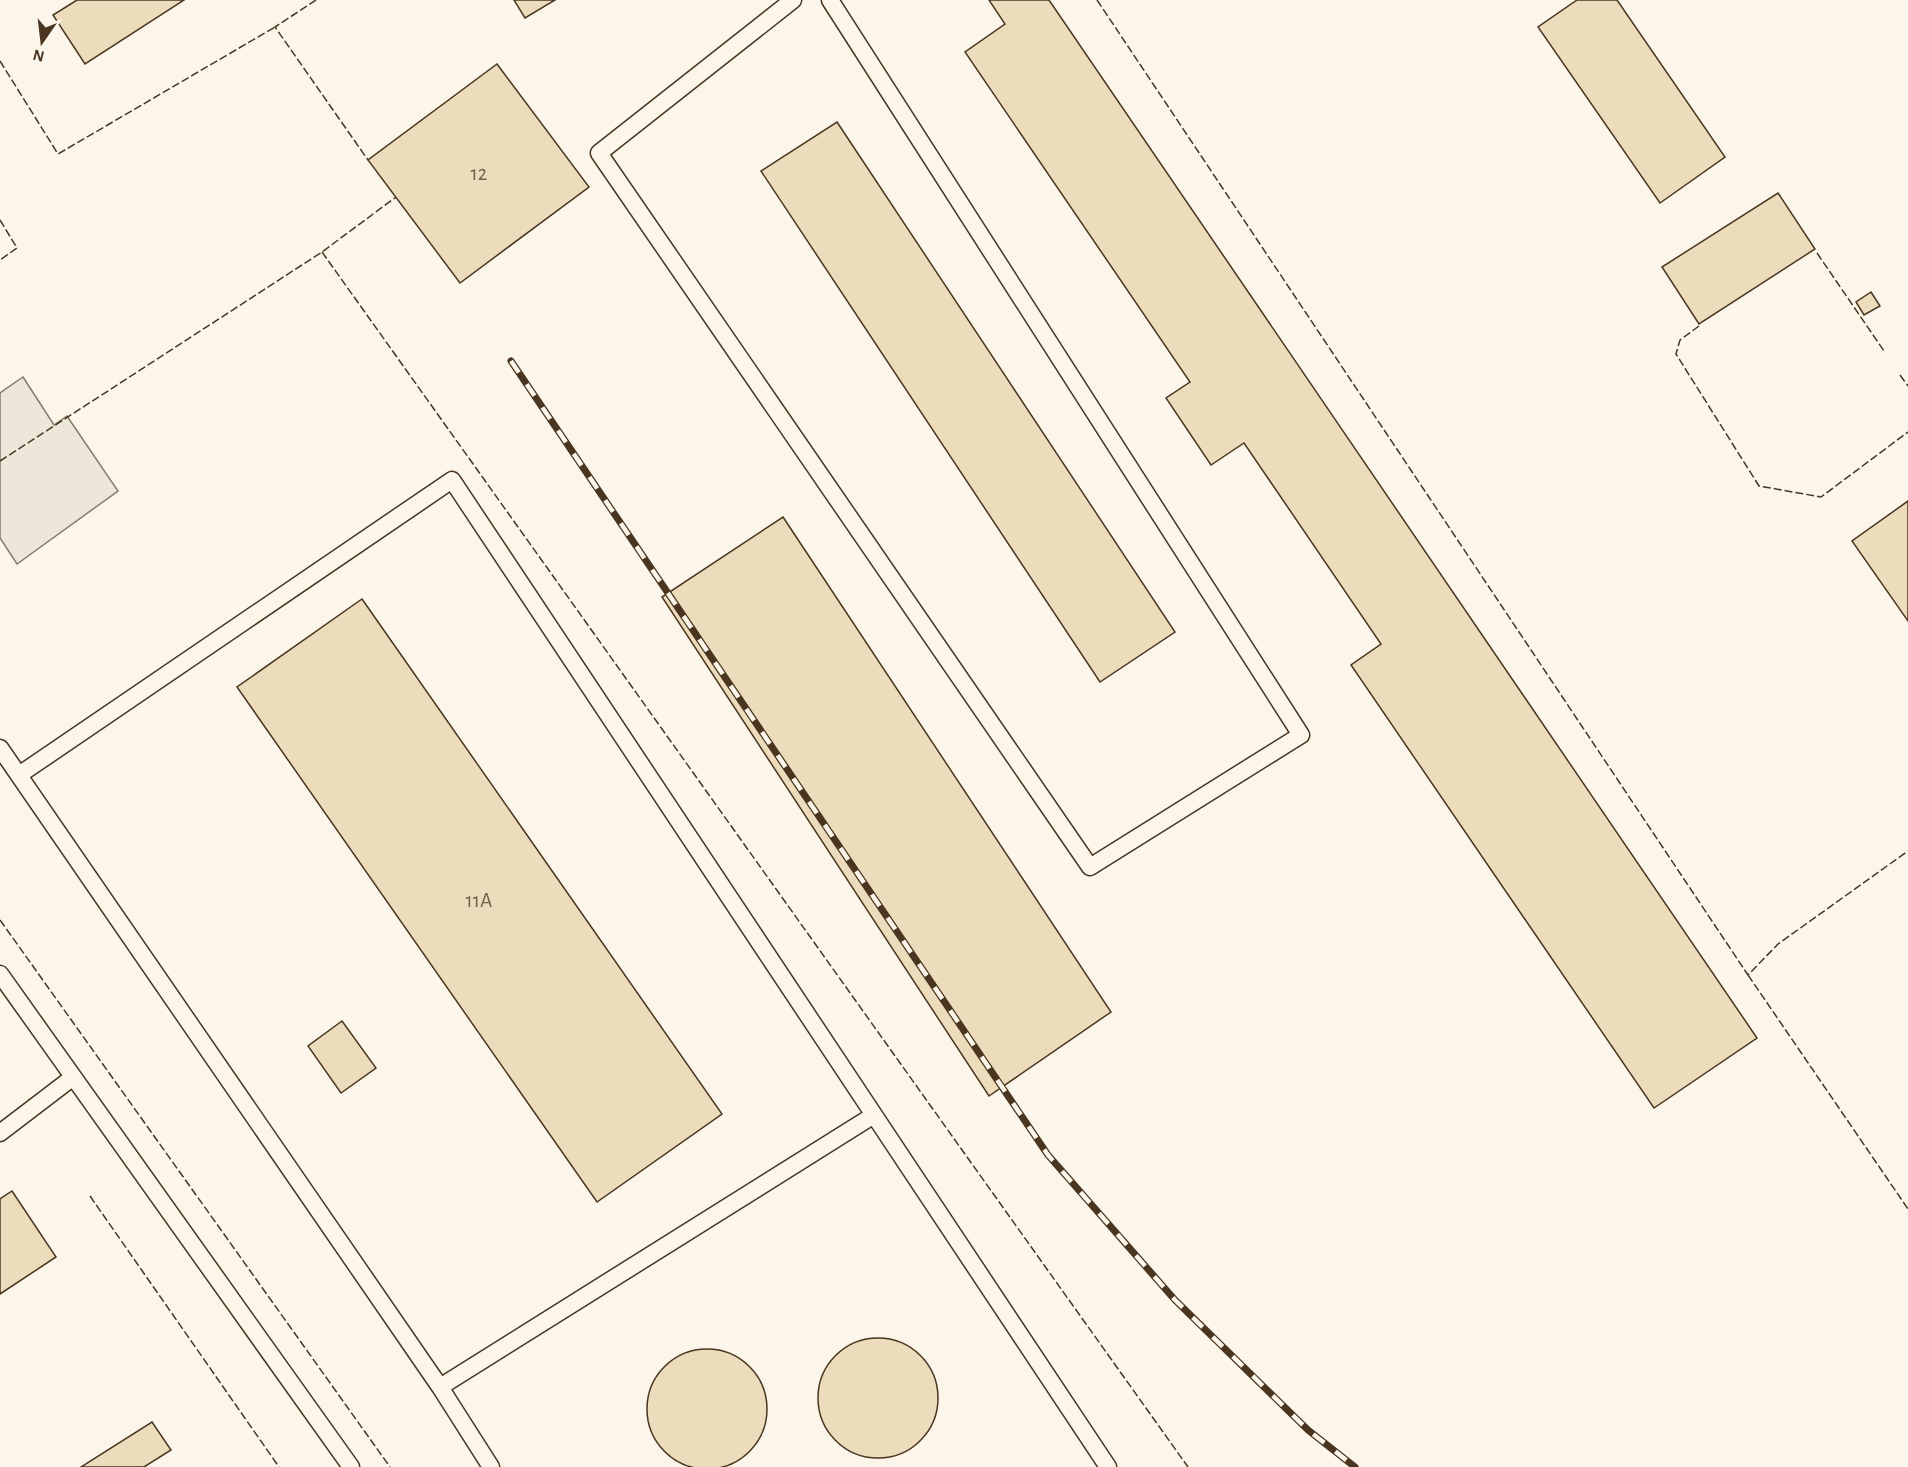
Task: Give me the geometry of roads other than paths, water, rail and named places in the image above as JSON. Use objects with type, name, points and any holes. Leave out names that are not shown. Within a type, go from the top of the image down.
[{"type":"lane","points":[[793,0],[599,153],[1090,867],[1301,735],[830,0]]},
{"type":"lane","points":[[19,775],[452,480],[1108,1467]]},
{"type":"lane","points":[[0,748],[440,1387],[491,1467]]},
{"type":"lane","points":[[0,974],[351,1467]]},
{"type":"lane","points":[[0,1133],[72,1078]]},
{"type":"lane","points":[[440,1387],[874,1115]]},
{"type":"railway","points":[[511,361],[1048,1155],[1175,1300],[1308,1430],[1355,1467]]}]
